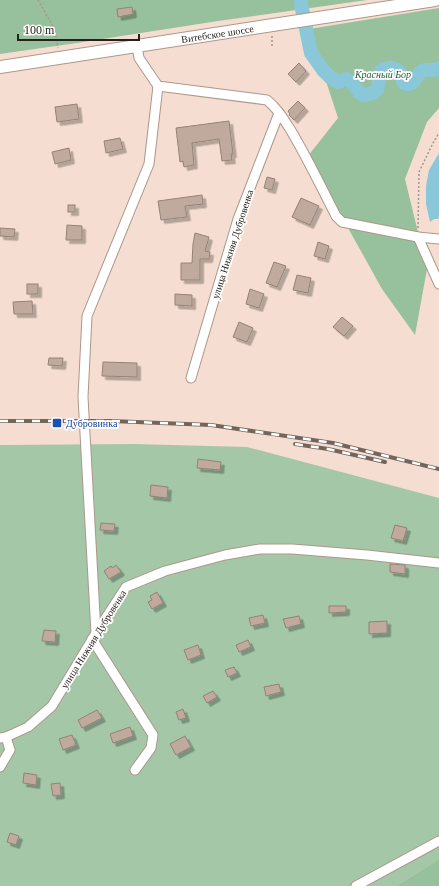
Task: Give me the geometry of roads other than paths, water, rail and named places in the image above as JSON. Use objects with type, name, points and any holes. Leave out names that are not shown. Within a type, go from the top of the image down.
[{"type":"main road","name":"Витебское шоссе","points":[[0,67],[353,13],[375,5],[436,0]]},
{"type":"street","points":[[135,770],[151,748],[153,735],[94,636],[83,397],[87,316],[149,164],[158,86],[139,58],[137,46]]},
{"type":"street","points":[[158,86],[267,100],[274,106],[300,145],[336,216],[342,222],[439,240]]},
{"type":"street","name":"улица Нижняя Дубровенка","points":[[191,378],[238,219],[279,113]]},
{"type":"street","points":[[418,237],[439,284]]},
{"type":"street","name":"улица Нижняя Дубровенка","points":[[3,738],[28,727],[52,706],[94,636],[126,587],[165,571],[224,556],[260,549],[292,549],[439,563]]},
{"type":"street","points":[[0,767],[10,750],[3,738]]},
{"type":"street","points":[[356,886],[439,841]]},
{"type":"water","points":[[439,153],[439,217],[438,219],[434,219],[430,222],[426,204],[426,186],[429,170]]},
{"type":"waterway","points":[[301,0],[311,53],[330,77],[338,82],[346,79],[349,80],[363,95],[368,95],[377,89],[380,72],[383,70],[390,68],[395,69],[401,74],[403,83],[409,84],[413,82],[422,71],[435,70],[439,68]]},
{"type":"railway","points":[[0,421],[111,421],[211,425],[333,443],[439,469]]},
{"type":"railway","points":[[295,444],[328,449],[385,462]]},
{"type":"place","name":"Дубровинка","points":[[57,423]]},
{"type":"park label","name":"Красный Бор","points":[[383,74]]}]
